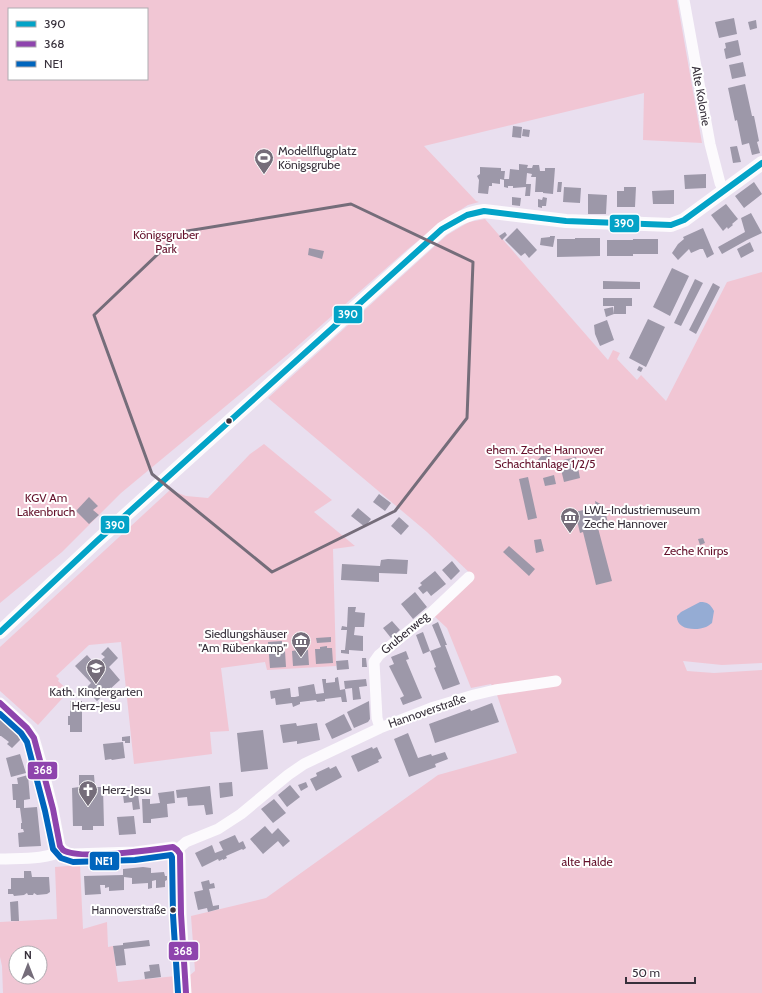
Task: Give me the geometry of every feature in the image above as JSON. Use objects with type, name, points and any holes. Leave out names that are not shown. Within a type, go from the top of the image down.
[{"type":"street","name":"Alte Kolonie","points":[[684,0],[710,144],[720,182],[724,191]]},
{"type":"street","points":[[0,632],[97,541],[438,233],[464,216],[478,212],[495,212],[572,222],[671,225],[684,220],[762,163]]},
{"type":"street","name":"Grubenweg","points":[[380,728],[377,718],[374,662],[379,655],[431,613],[469,577]]},
{"type":"street","name":"Hannoverstraße","points":[[177,850],[186,842],[218,829],[241,814],[288,775],[304,764],[380,728],[431,708],[474,695],[556,681]]},
{"type":"street","points":[[0,703],[27,728],[34,738],[45,776],[60,846],[63,850],[68,854],[73,854],[135,852],[173,847],[180,854],[181,914],[186,993]]},
{"type":"street","points":[[0,859],[48,856],[57,854],[63,850]]},
{"type":"highlighted area","points":[[351,204],[473,262],[467,418],[395,511],[272,572],[152,474],[94,315],[181,232]]},
{"type":"green space","name":"Königsgruber Park","points":[[0,0],[677,0],[702,143],[643,140],[644,93],[424,146],[476,201],[479,202],[468,205],[442,222],[408,249],[292,351],[121,493],[62,552],[0,603]]},
{"type":"green space","points":[[485,219],[608,360],[613,350],[620,353],[617,359],[637,380],[641,375],[666,401],[727,282],[762,272],[762,663],[722,665],[683,661],[687,671],[714,673],[762,670],[762,993],[191,993],[190,975],[195,971],[191,916],[266,898],[438,775],[517,753],[497,695],[491,684],[471,688],[447,628],[434,616],[474,577],[427,532],[268,398],[447,235],[469,222]]},
{"type":"green space","points":[[264,444],[332,500],[314,512],[355,546],[333,549],[336,666],[267,670],[265,662],[221,668],[229,731],[210,732],[212,754],[134,764],[121,642],[89,645],[56,676],[59,679],[58,681],[69,691],[38,725],[0,691],[0,647],[170,490],[186,496],[208,498],[250,454]]},
{"type":"green space","points":[[80,865],[83,929],[107,922],[108,947],[113,946],[118,982],[176,976],[178,993],[3,993],[2,966],[0,957],[0,922],[57,919],[55,867]]},
{"type":"water","points":[[700,602],[705,602],[714,611],[712,623],[706,627],[697,629],[683,627],[678,621],[677,616],[681,612]]},
{"type":"building","points":[[734,18],[737,34],[719,38],[715,22]]},
{"type":"building","points":[[756,20],[757,28],[750,30],[748,22]]},
{"type":"building","points":[[738,40],[741,55],[726,59],[724,49],[726,48],[725,43]]},
{"type":"building","points":[[743,62],[746,76],[732,79],[729,65]]},
{"type":"building","points":[[745,84],[759,141],[757,142],[760,153],[752,155],[749,143],[742,145],[728,88]]},
{"type":"building","points":[[513,126],[522,127],[521,138],[512,137]]},
{"type":"building","points":[[523,129],[530,130],[529,137],[522,136]]},
{"type":"building","points":[[737,146],[741,162],[733,163],[730,147]]},
{"type":"building","points":[[519,164],[528,165],[527,168],[532,168],[533,165],[539,165],[540,171],[545,171],[545,168],[555,168],[553,194],[535,192],[536,177],[531,177],[532,174],[527,173],[526,184],[531,184],[530,196],[525,196],[526,187],[504,187],[504,179],[509,179],[510,169],[519,170]]},
{"type":"building","points":[[480,167],[501,168],[501,171],[505,171],[504,180],[500,179],[500,184],[492,183],[492,186],[489,186],[488,194],[478,193],[479,180],[477,176],[480,174]]},
{"type":"building","points":[[706,174],[706,188],[685,189],[684,175]]},
{"type":"building","points":[[558,182],[562,182],[561,192],[557,192]]},
{"type":"building","points":[[754,182],[762,194],[744,208],[735,196]]},
{"type":"building","points":[[564,187],[581,188],[580,203],[563,202]]},
{"type":"building","points":[[624,187],[636,187],[635,207],[617,207],[617,191],[624,191]]},
{"type":"building","points":[[674,190],[674,204],[653,204],[652,191]]},
{"type":"building","points":[[588,194],[607,195],[606,214],[588,214]]},
{"type":"building","points":[[512,197],[521,198],[520,206],[512,205]]},
{"type":"building","points":[[543,197],[547,198],[546,206],[542,206],[542,208],[538,207],[538,199],[542,200]]},
{"type":"building","points":[[726,204],[738,219],[728,229],[727,227],[723,231],[711,215]]},
{"type":"building","points":[[751,213],[762,233],[722,254],[718,247],[745,232],[741,218]]},
{"type":"building","points":[[517,228],[537,250],[529,258],[525,253],[521,256],[505,240]]},
{"type":"building","points":[[703,228],[714,254],[707,258],[703,249],[691,253],[689,249],[678,260],[672,253],[678,244],[684,239],[683,237]]},
{"type":"building","points":[[505,232],[507,235],[502,240],[499,236]]},
{"type":"building","points":[[555,236],[553,247],[540,245],[541,238]]},
{"type":"building","points":[[600,238],[600,256],[557,257],[557,239]]},
{"type":"building","points":[[658,239],[658,254],[607,256],[607,240]]},
{"type":"building","points":[[750,242],[754,251],[741,258],[737,249]]},
{"type":"building","points":[[309,248],[324,251],[322,259],[308,255]]},
{"type":"building","points":[[672,268],[689,276],[670,316],[653,307]]},
{"type":"building","points":[[695,279],[703,283],[681,326],[674,323]]},
{"type":"building","points":[[603,281],[640,282],[640,289],[603,289]]},
{"type":"building","points":[[713,283],[720,287],[696,334],[689,330]]},
{"type":"building","points":[[603,298],[632,298],[632,306],[626,306],[626,314],[614,314],[614,306],[603,306]]},
{"type":"building","points":[[613,307],[614,314],[606,317],[604,309]]},
{"type":"building","points":[[648,319],[665,327],[646,367],[629,358]]},
{"type":"building","points":[[607,320],[614,340],[600,346],[595,334],[594,325]]},
{"type":"building","points":[[639,366],[643,368],[641,372],[637,370]]},
{"type":"building","points":[[546,451],[551,456],[541,467],[536,462]]},
{"type":"building","points":[[576,457],[580,478],[564,482],[559,461]]},
{"type":"building","points":[[554,475],[556,484],[545,486],[543,478]]},
{"type":"building","points":[[528,477],[537,518],[528,520],[519,479]]},
{"type":"building","points":[[379,494],[391,503],[385,511],[373,502]]},
{"type":"building","points":[[89,497],[98,506],[93,510],[99,515],[89,524],[76,511]]},
{"type":"building","points":[[595,501],[604,506],[608,523],[600,524],[601,528],[598,528],[612,581],[596,585],[583,532],[580,533],[575,512],[596,507]]},
{"type":"building","points":[[358,508],[371,519],[365,527],[351,516]]},
{"type":"building","points":[[399,517],[409,526],[401,535],[391,526]]},
{"type":"building","points":[[703,538],[705,543],[700,545],[698,539]]},
{"type":"building","points":[[541,539],[544,551],[536,553],[534,540]]},
{"type":"building","points":[[509,546],[535,569],[529,576],[503,552]]},
{"type":"building","points":[[381,560],[408,560],[407,574],[379,573],[379,582],[341,580],[342,564],[380,566]]},
{"type":"building","points":[[452,561],[460,571],[451,580],[442,570]]},
{"type":"building","points":[[435,571],[446,584],[431,596],[427,591],[423,594],[418,588],[422,585],[420,583]]},
{"type":"building","points":[[415,592],[427,607],[413,619],[401,604]]},
{"type":"building","points":[[348,607],[356,607],[355,612],[365,613],[364,627],[355,627],[354,635],[363,636],[363,651],[349,650],[349,654],[341,653],[341,650],[345,650],[347,630],[341,630],[342,626],[347,627]]},
{"type":"building","points":[[392,621],[400,630],[391,638],[383,628]]},
{"type":"building","points":[[438,622],[460,684],[443,690],[434,668],[436,667],[430,651],[441,647],[432,625]]},
{"type":"building","points":[[423,632],[430,651],[423,654],[416,635]]},
{"type":"building","points":[[331,637],[331,642],[317,643],[316,638]]},
{"type":"building","points":[[307,638],[307,643],[292,643],[292,639]]},
{"type":"building","points":[[282,641],[282,645],[275,646],[275,652],[285,651],[286,667],[270,668],[268,642]]},
{"type":"building","points":[[327,646],[327,648],[332,648],[333,663],[316,664],[315,649],[320,649],[320,647]]},
{"type":"building","points":[[108,647],[118,658],[109,667],[120,680],[97,701],[85,689],[91,683],[75,666],[87,655],[96,665],[105,657],[101,654]]},
{"type":"building","name":"Siedlungshäuser \"Am Rübenkamp\"","points":[[304,648],[304,650],[308,650],[309,665],[293,666],[292,651]]},
{"type":"building","points":[[406,651],[409,659],[406,660],[422,698],[403,705],[400,698],[404,696],[389,666],[394,664],[391,657]]},
{"type":"building","points":[[362,658],[366,658],[367,667],[362,667]]},
{"type":"building","points":[[348,660],[349,669],[337,670],[336,661]]},
{"type":"building","points":[[338,677],[340,690],[345,689],[347,702],[342,702],[341,697],[325,699],[325,701],[317,702],[316,700],[300,702],[300,704],[293,707],[292,703],[276,705],[275,698],[271,699],[270,691],[290,688],[291,697],[295,697],[299,696],[298,687],[314,684],[316,694],[324,693],[322,679],[326,679],[326,683],[335,682],[335,678]]},
{"type":"building","points":[[366,679],[367,686],[359,687],[361,699],[353,700],[352,688],[345,689],[344,681]]},
{"type":"building","points":[[70,701],[82,701],[82,732],[70,732],[68,716],[70,716]]},
{"type":"building","points":[[369,701],[370,719],[368,722],[354,728],[347,712]]},
{"type":"building","points":[[492,703],[499,722],[435,743],[429,724],[470,709],[471,711]]},
{"type":"building","points":[[344,714],[352,730],[332,739],[325,724]]},
{"type":"building","points":[[0,715],[23,737],[12,748],[7,744],[9,742],[0,736]]},
{"type":"building","points":[[296,723],[297,726],[317,723],[320,740],[297,744],[297,741],[283,743],[280,725]]},
{"type":"building","points":[[263,730],[268,769],[241,772],[237,733]]},
{"type":"building","points":[[408,733],[418,758],[445,752],[448,759],[435,764],[436,767],[409,777],[394,739]]},
{"type":"building","points":[[130,736],[130,743],[125,743],[125,741],[122,741],[122,737]]},
{"type":"building","points":[[123,742],[125,758],[105,760],[103,744]]},
{"type":"building","points":[[372,747],[373,749],[377,747],[382,758],[378,760],[379,762],[358,772],[351,756]]},
{"type":"building","points":[[20,754],[26,773],[11,777],[6,758]]},
{"type":"building","points":[[336,766],[342,777],[316,791],[310,779],[317,776],[316,773],[329,767],[330,769]]},
{"type":"building","points":[[28,775],[30,799],[24,800],[24,808],[37,807],[41,846],[19,847],[18,833],[24,832],[23,829],[21,829],[22,823],[20,808],[16,808],[16,800],[13,800],[12,784],[18,784],[17,778]]},
{"type":"building","name":"Herz-Jesu","points":[[79,775],[94,775],[95,787],[103,787],[104,826],[93,826],[93,830],[82,830],[82,826],[73,826],[72,788],[79,787]]},
{"type":"building","points":[[232,782],[233,796],[220,798],[219,783]]},
{"type":"building","points":[[306,782],[308,787],[301,791],[298,785]]},
{"type":"building","points":[[290,785],[300,797],[287,807],[278,795]]},
{"type":"building","points":[[210,786],[213,814],[206,815],[204,805],[188,806],[187,797],[177,798],[176,790]]},
{"type":"building","points":[[174,791],[175,803],[167,804],[168,817],[151,819],[151,823],[143,823],[142,799],[150,799],[150,804],[160,803],[158,793]]},
{"type":"building","points":[[138,794],[140,809],[133,810],[132,802],[124,803],[123,795]]},
{"type":"building","points":[[274,799],[286,813],[273,823],[261,809]]},
{"type":"building","points":[[134,816],[136,834],[119,835],[117,817]]},
{"type":"building","points":[[265,826],[272,834],[278,828],[290,841],[283,847],[278,841],[263,854],[250,839]]},
{"type":"building","points":[[235,835],[239,843],[243,841],[246,848],[226,856],[227,858],[223,860],[219,861],[218,859],[202,867],[195,853],[212,845],[215,853],[223,850],[219,842]]},
{"type":"building","points":[[143,867],[151,868],[151,873],[164,872],[165,876],[167,876],[165,887],[156,888],[156,880],[152,881],[152,888],[148,889],[148,883],[132,884],[132,878],[124,877],[124,890],[109,891],[109,887],[105,888],[105,885],[100,885],[101,894],[85,895],[84,876],[123,875],[123,869]]},
{"type":"building","points":[[24,871],[31,871],[32,877],[49,877],[50,892],[47,894],[37,895],[34,893],[33,895],[28,895],[27,893],[24,895],[14,896],[13,894],[8,894],[8,889],[11,889],[11,878],[24,878]]},
{"type":"building","points":[[209,880],[210,884],[214,883],[215,888],[209,889],[213,906],[219,905],[219,909],[208,912],[207,908],[198,910],[194,892],[203,890],[201,882]]},
{"type":"building","points":[[18,901],[19,921],[11,921],[10,902]]},
{"type":"building","points":[[149,940],[150,946],[124,949],[126,965],[116,966],[113,946],[123,945],[123,943]]},
{"type":"building","points":[[159,964],[161,977],[145,979],[144,972],[150,971],[149,965]]},
{"type":"transit line","name":"390","points":[[0,632],[97,541],[442,229],[467,215],[484,211],[566,221],[671,225],[684,220],[762,163]]},
{"type":"transit line","name":"368","points":[[0,703],[27,728],[34,738],[53,809],[60,846],[63,850]]},
{"type":"transit line","name":"NE1","points":[[0,714],[21,733],[27,742],[53,849],[61,858],[73,862],[135,860],[171,855],[178,993]]},
{"type":"transit line","name":"368","points":[[63,850],[71,853],[84,854],[133,852],[173,847],[177,850]]},
{"type":"transit line","name":"368","points":[[177,850],[180,854],[181,914],[186,993]]},
{"type":"place","name":"Modellflugplatz Königsgrube","points":[[264,175]]},
{"type":"place","name":"LWL-Industriemuseum Zeche Hannover","points":[[570,534]]},
{"type":"place","name":"Siedlungshäuser \"Am Rübenkamp\"","points":[[301,658]]},
{"type":"place","name":"Kath. Kindergarten Herz-Jesu","points":[[96,685]]},
{"type":"place","name":"Herz-Jesu","points":[[88,807]]},
{"type":"place","name":"Hannoverstraße","points":[[173,910]]},
{"type":"park label","name":"ehem. Zeche Hannover Schachtanlage 1/2/5","points":[[545,457]]},
{"type":"park label","name":"KGV Am Lakenbruch","points":[[46,505]]},
{"type":"park label","name":"Zeche Knirps","points":[[696,551]]},
{"type":"park label","name":"alte Halde","points":[[587,862]]}]
